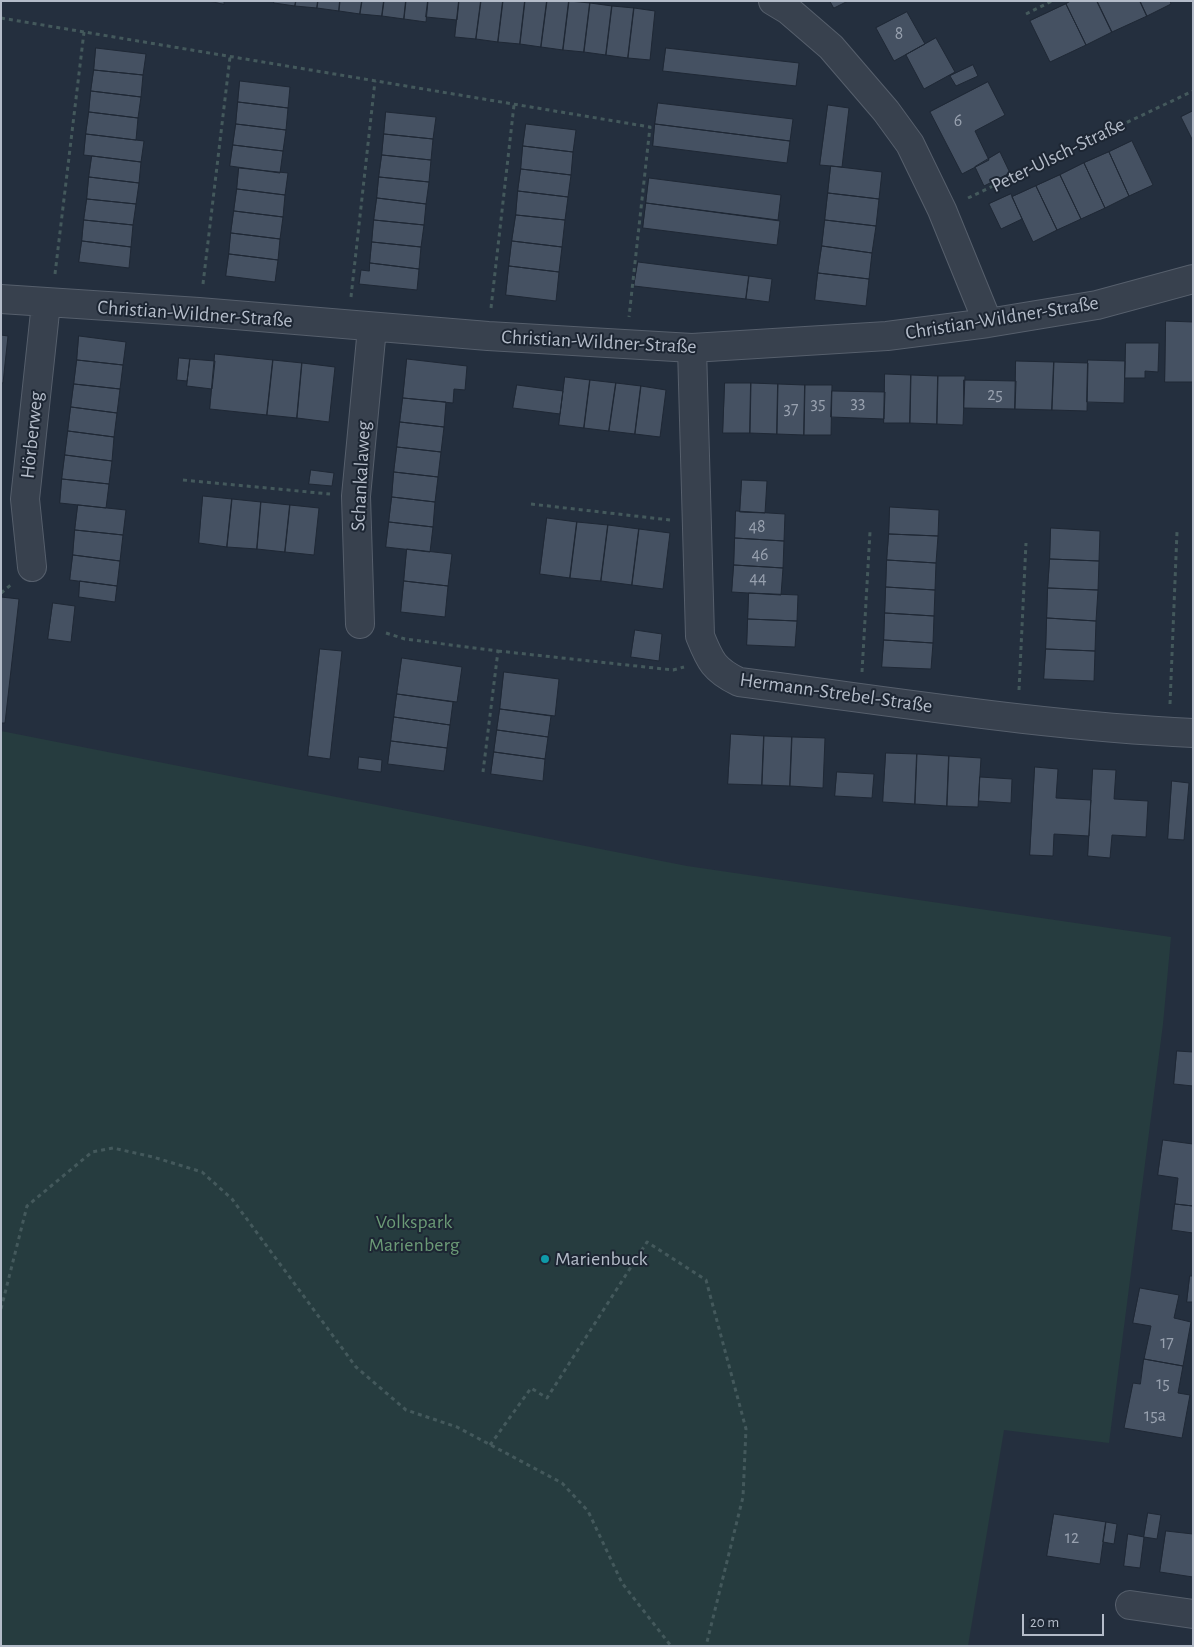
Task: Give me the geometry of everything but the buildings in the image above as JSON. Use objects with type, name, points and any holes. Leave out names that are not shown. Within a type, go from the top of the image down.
[{"type":"street","points":[[773,1],[788,10],[831,46],[886,111],[910,144],[942,210],[988,323]]},
{"type":"street","name":"Christian-Wildner-Straße","points":[[1,299],[199,312],[372,328],[692,348],[887,336],[988,323],[1098,305],[1193,279]]},
{"type":"street","name":"Hörberweg","points":[[32,567],[25,499],[46,303]]},
{"type":"street","name":"Schankalaweg","points":[[360,624],[356,496],[372,328]]},
{"type":"street","name":"Hermann-Strebel-Straße","points":[[692,348],[700,636],[709,659],[721,674],[739,682],[1018,717],[1181,732]]},
{"type":"street","points":[[1130,1605],[1193,1614]]},
{"type":"path","points":[[1026,14],[1052,1]]},
{"type":"path","points":[[1,18],[650,127],[626,345]]},
{"type":"path","points":[[55,276],[84,32]]},
{"type":"path","points":[[204,276],[230,56]]},
{"type":"path","points":[[351,300],[375,81]]},
{"type":"path","name":"Peter-Ulsch-Straße","points":[[942,210],[1193,90]]},
{"type":"path","points":[[491,308],[514,105]]},
{"type":"path","points":[[183,480],[356,496]]},
{"type":"path","points":[[532,504],[697,523]]},
{"type":"path","points":[[861,697],[870,532]]},
{"type":"path","points":[[1177,532],[1181,732]]},
{"type":"path","points":[[1018,717],[1026,543]]},
{"type":"path","points":[[360,624],[404,639],[673,670],[709,659]]},
{"type":"path","points":[[483,772],[498,651]]},
{"type":"path","points":[[1,1309],[27,1206],[92,1152],[113,1148],[153,1157],[202,1172],[232,1199],[356,1367],[406,1410],[457,1427],[562,1483],[588,1511],[622,1583],[671,1646]]},
{"type":"path","points":[[490,1445],[531,1388],[547,1398],[647,1242],[706,1280],[746,1428],[743,1497],[706,1646]]},
{"type":"green space","name":"Volkspark Marienberg","points":[[1,731],[687,866],[1171,937],[1163,1024],[1109,1443],[1004,1430],[968,1646],[1,1646]]},
{"type":"place","name":"Marienbuck","points":[[545,1259]]}]
